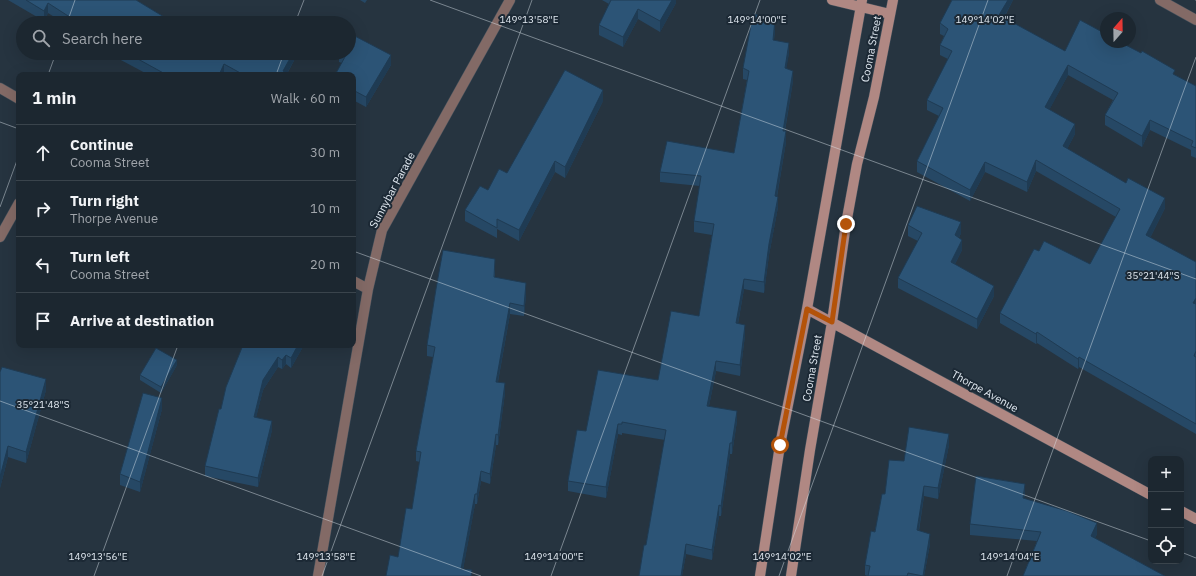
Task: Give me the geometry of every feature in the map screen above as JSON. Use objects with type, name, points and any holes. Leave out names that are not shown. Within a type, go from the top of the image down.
[{"type":"main road","points":[[832,0],[861,4],[890,14]]},
{"type":"main road","name":"Cooma Street","points":[[791,576],[810,450],[832,322],[846,224],[857,164],[874,97],[892,0]]},
{"type":"main road","name":"Cooma Street","points":[[760,576],[780,445],[807,309],[861,4]]},
{"type":"main road","name":"Thorpe Avenue","points":[[807,309],[1148,493]]},
{"type":"main road","points":[[1184,513],[1196,520]]},
{"type":"street","name":"Sunnybar Parade","points":[[318,576],[368,289],[382,230],[510,0]]},
{"type":"street","points":[[1160,0],[1196,20]]},
{"type":"street","points":[[0,88],[16,97]]},
{"type":"street","points":[[0,237],[16,208]]},
{"type":"street","points":[[356,283],[368,289]]},
{"type":"building","points":[[26,0],[136,0],[162,16],[68,16],[48,3],[44,11]]},
{"type":"building","points":[[611,0],[672,0],[660,21],[638,9],[623,37],[599,25]]},
{"type":"building","points":[[952,0],[1008,0],[999,15],[1065,51],[1080,20],[1100,31],[1100,48],[1131,48],[1141,53],[1142,51],[1175,70],[1173,74],[1196,86],[1196,148],[1191,146],[1193,141],[1150,120],[1142,136],[1105,115],[1118,93],[1068,65],[1045,107],[1075,124],[1063,146],[1126,183],[1128,178],[1165,198],[1146,235],[1196,262],[1196,298],[1193,303],[1196,304],[1196,351],[1194,356],[1196,357],[1196,424],[1079,357],[1078,359],[1037,332],[1036,334],[1000,313],[1034,249],[1039,251],[1044,241],[1090,264],[1120,209],[1036,160],[1027,182],[985,162],[970,190],[917,161],[943,108],[927,100],[952,51],[940,45],[948,29],[940,23]]},
{"type":"building","points":[[753,14],[775,19],[773,40],[789,43],[785,68],[793,71],[783,131],[786,131],[775,196],[778,197],[769,244],[764,282],[744,279],[736,323],[745,325],[740,365],[716,361],[707,406],[737,411],[732,443],[730,443],[721,506],[719,505],[712,550],[686,544],[681,576],[639,576],[644,545],[646,545],[666,430],[622,422],[622,424],[618,424],[606,487],[568,481],[577,430],[586,431],[598,370],[658,380],[671,311],[699,316],[714,224],[694,221],[701,176],[660,172],[667,141],[734,153],[749,71],[743,68]]},
{"type":"building","points":[[356,37],[391,55],[366,97],[356,92],[356,72],[337,72],[343,60],[356,60]]},
{"type":"building","points":[[140,60],[289,60],[283,71],[285,72],[239,72],[224,64],[220,72],[162,72]]},
{"type":"building","points":[[565,70],[603,90],[565,167],[555,161],[519,230],[497,219],[497,228],[465,210],[480,186],[488,190],[499,169],[507,173]]},
{"type":"building","points":[[917,206],[961,222],[955,235],[962,240],[951,262],[994,286],[977,319],[898,278],[922,233],[908,225]]},
{"type":"building","points":[[443,250],[495,259],[494,277],[526,283],[524,306],[510,303],[496,382],[505,383],[498,435],[496,434],[490,474],[481,471],[477,494],[475,494],[461,569],[472,570],[471,576],[386,576],[390,555],[398,557],[406,508],[412,509],[421,452],[416,451],[435,347],[427,345]]},
{"type":"building","points":[[156,348],[177,360],[161,387],[140,375]]},
{"type":"building","points":[[242,348],[296,348],[291,358],[286,355],[282,360],[278,357],[263,380],[254,417],[272,421],[258,478],[205,466],[226,387]]},
{"type":"building","points":[[2,367],[46,379],[26,452],[8,446],[0,477],[0,372]]},
{"type":"building","points":[[143,393],[162,398],[140,482],[120,474]]},
{"type":"building","points":[[909,427],[949,434],[938,488],[924,486],[917,530],[930,534],[923,576],[908,573],[907,576],[868,576],[870,566],[865,565],[871,531],[875,532],[882,494],[885,494],[889,460],[904,461]]},
{"type":"building","points":[[976,476],[1025,484],[1023,498],[1067,511],[1097,523],[1091,536],[1165,576],[1023,576],[1041,532],[970,524]]},
{"type":"route","points":[[780,445],[807,309],[832,322],[846,224]]}]
